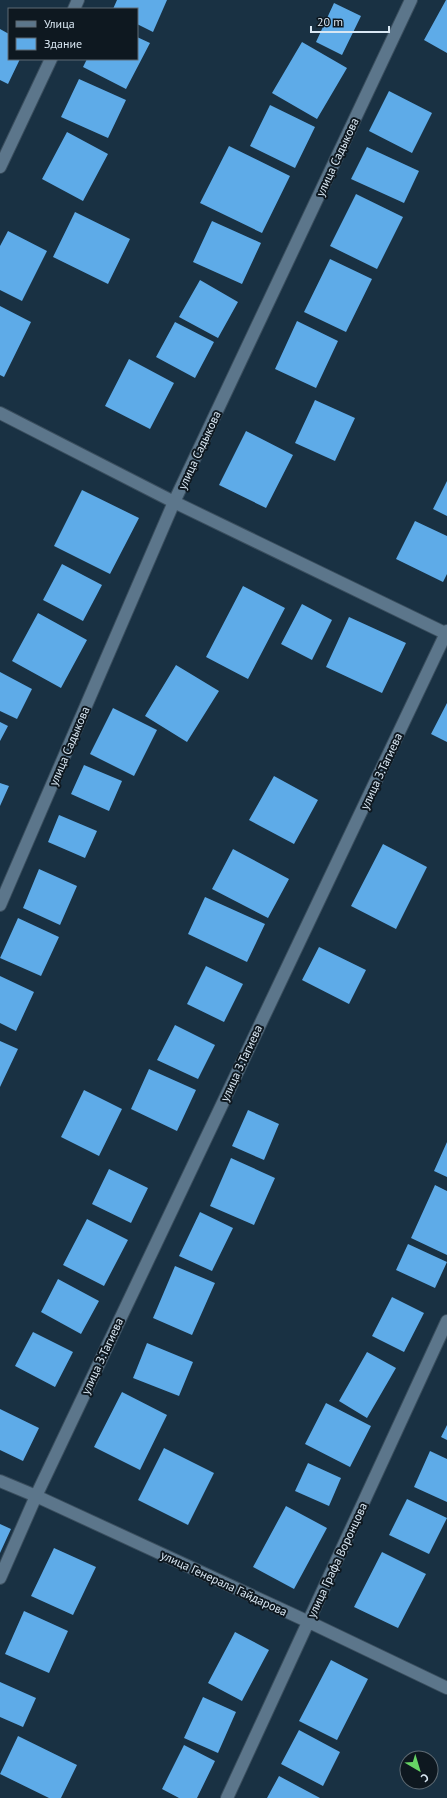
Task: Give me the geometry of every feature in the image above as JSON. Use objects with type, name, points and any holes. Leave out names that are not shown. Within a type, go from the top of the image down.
[{"type":"street","name":"улица Садыкова","points":[[0,905],[174,502],[411,0]]},
{"type":"street","points":[[0,167],[51,60]]},
{"type":"street","points":[[0,413],[174,502],[447,633]]},
{"type":"street","name":"улица З.Тагиева","points":[[0,1578],[36,1496],[447,633]]},
{"type":"street","name":"улица Графа Воронцова","points":[[228,1798],[447,1321]]},
{"type":"street","name":"улица Генерала Гайдарова","points":[[0,1481],[36,1496],[309,1622],[447,1688]]},
{"type":"building","points":[[117,0],[167,0],[153,32],[138,24],[138,8],[113,8]]},
{"type":"building","points":[[447,0],[447,53],[424,40]]},
{"type":"building","points":[[334,3],[361,16],[342,55],[316,42]]},
{"type":"building","points":[[0,29],[8,33],[8,60],[20,60],[8,84],[0,80]]},
{"type":"building","points":[[138,37],[150,43],[126,89],[83,67],[86,60],[138,60]]},
{"type":"building","points":[[302,42],[347,68],[317,119],[272,93]]},
{"type":"building","points":[[79,79],[126,100],[108,138],[61,117]]},
{"type":"building","points":[[389,91],[432,113],[412,153],[369,131]]},
{"type":"building","points":[[270,105],[315,127],[295,168],[250,146]]},
{"type":"building","points":[[67,132],[108,154],[83,201],[42,179]]},
{"type":"building","points":[[229,146],[290,176],[262,233],[200,203]]},
{"type":"building","points":[[367,147],[419,171],[404,203],[351,179]]},
{"type":"building","points":[[356,194],[403,217],[377,269],[330,246]]},
{"type":"building","points":[[75,212],[130,239],[108,284],[53,257]]},
{"type":"building","points":[[212,221],[261,243],[242,284],[193,262]]},
{"type":"building","points":[[8,231],[47,251],[22,301],[0,290],[0,246]]},
{"type":"building","points":[[330,259],[372,279],[346,332],[304,312]]},
{"type":"building","points":[[200,280],[238,302],[218,338],[179,317]]},
{"type":"building","points":[[0,306],[31,322],[4,377],[0,375]]},
{"type":"building","points":[[297,321],[338,341],[316,388],[275,369]]},
{"type":"building","points":[[175,322],[214,342],[195,378],[156,357]]},
{"type":"building","points":[[129,359],[174,383],[150,429],[105,406]]},
{"type":"building","points":[[315,400],[355,418],[335,461],[295,443]]},
{"type":"building","points":[[246,431],[293,455],[266,508],[219,485]]},
{"type":"building","points":[[447,481],[447,516],[433,509]]},
{"type":"building","points":[[82,490],[139,518],[110,574],[54,546]]},
{"type":"building","points":[[415,521],[447,536],[447,574],[443,582],[396,559]]},
{"type":"building","points":[[62,564],[102,585],[83,621],[43,600]]},
{"type":"building","points":[[243,586],[285,608],[248,679],[206,657]]},
{"type":"building","points":[[302,604],[332,620],[312,660],[281,644]]},
{"type":"building","points":[[38,613],[87,640],[61,688],[12,661]]},
{"type":"building","points":[[349,617],[406,643],[382,693],[326,667]]},
{"type":"building","points":[[176,665],[219,691],[187,742],[145,716]]},
{"type":"building","points":[[0,672],[32,689],[17,719],[0,711]]},
{"type":"building","points":[[447,703],[447,742],[431,734]]},
{"type":"building","points":[[113,708],[157,730],[134,776],[90,754]]},
{"type":"building","points":[[0,722],[8,726],[0,741]]},
{"type":"building","points":[[84,765],[122,781],[109,811],[71,794]]},
{"type":"building","points":[[274,776],[318,800],[294,844],[249,820]]},
{"type":"building","points":[[0,783],[9,786],[0,806]]},
{"type":"building","points":[[59,815],[97,831],[85,858],[48,842]]},
{"type":"building","points":[[383,844],[427,867],[396,929],[351,906]]},
{"type":"building","points":[[233,849],[289,879],[268,918],[212,889]]},
{"type":"building","points":[[39,869],[77,886],[60,925],[23,908]]},
{"type":"building","points":[[205,897],[265,924],[247,962],[188,934]]},
{"type":"building","points":[[18,918],[59,937],[41,976],[0,958]]},
{"type":"building","points":[[319,947],[366,970],[349,1004],[302,980]]},
{"type":"building","points":[[206,966],[243,984],[224,1022],[187,1004]]},
{"type":"building","points":[[0,976],[34,992],[16,1031],[0,1023]]},
{"type":"building","points":[[175,1025],[215,1045],[198,1079],[157,1060]]},
{"type":"building","points":[[0,1041],[18,1049],[0,1087]]},
{"type":"building","points":[[149,1069],[196,1090],[177,1131],[131,1109]]},
{"type":"building","points":[[84,1090],[122,1109],[99,1156],[61,1137]]},
{"type":"building","points":[[248,1110],[279,1124],[264,1160],[232,1146]]},
{"type":"building","points":[[447,1142],[447,1177],[434,1171]]},
{"type":"building","points":[[231,1158],[275,1178],[254,1225],[210,1206]]},
{"type":"building","points":[[109,1169],[148,1188],[131,1223],[92,1204]]},
{"type":"building","points":[[435,1185],[447,1191],[447,1255],[411,1238]]},
{"type":"building","points":[[200,1212],[233,1228],[212,1271],[179,1256]]},
{"type":"building","points":[[87,1219],[128,1240],[104,1286],[63,1265]]},
{"type":"building","points":[[408,1244],[447,1262],[435,1288],[396,1270]]},
{"type":"building","points":[[175,1266],[215,1283],[192,1335],[153,1318]]},
{"type":"building","points":[[58,1279],[99,1301],[81,1334],[41,1312]]},
{"type":"building","points":[[392,1297],[424,1313],[404,1352],[372,1336]]},
{"type":"building","points":[[33,1332],[73,1352],[55,1387],[15,1366]]},
{"type":"building","points":[[147,1343],[193,1362],[179,1396],[133,1378]]},
{"type":"building","points":[[367,1352],[396,1368],[367,1418],[339,1401]]},
{"type":"building","points":[[122,1392],[167,1415],[140,1470],[94,1447]]},
{"type":"building","points":[[326,1403],[371,1426],[350,1467],[305,1444]]},
{"type":"building","points":[[0,1409],[39,1428],[23,1461],[0,1450]]},
{"type":"building","points":[[447,1425],[447,1440],[441,1437]]},
{"type":"building","points":[[164,1448],[214,1473],[188,1525],[138,1500]]},
{"type":"building","points":[[430,1451],[447,1459],[447,1502],[414,1487]]},
{"type":"building","points":[[308,1463],[341,1478],[329,1506],[295,1491]]},
{"type":"building","points":[[407,1499],[447,1518],[429,1554],[389,1535]]},
{"type":"building","points":[[286,1506],[327,1528],[294,1589],[253,1567]]},
{"type":"building","points":[[0,1524],[11,1529],[0,1553]]},
{"type":"building","points":[[54,1548],[96,1567],[73,1615],[31,1596]]},
{"type":"building","points":[[382,1552],[426,1574],[398,1628],[354,1607]]},
{"type":"building","points":[[24,1611],[68,1631],[49,1673],[5,1654]]},
{"type":"building","points":[[235,1632],[269,1650],[242,1701],[208,1683]]},
{"type":"building","points":[[331,1660],[368,1679],[337,1740],[299,1721]]},
{"type":"building","points":[[0,1682],[36,1698],[23,1727],[0,1717]]},
{"type":"building","points":[[203,1697],[236,1712],[218,1753],[184,1738]]},
{"type":"building","points":[[299,1730],[340,1752],[323,1786],[281,1764]]},
{"type":"building","points":[[18,1736],[77,1765],[61,1798],[49,1798],[0,1774]]},
{"type":"building","points":[[184,1745],[215,1761],[197,1798],[179,1798],[162,1789]]},
{"type":"building","points":[[279,1776],[320,1798],[267,1798]]}]
